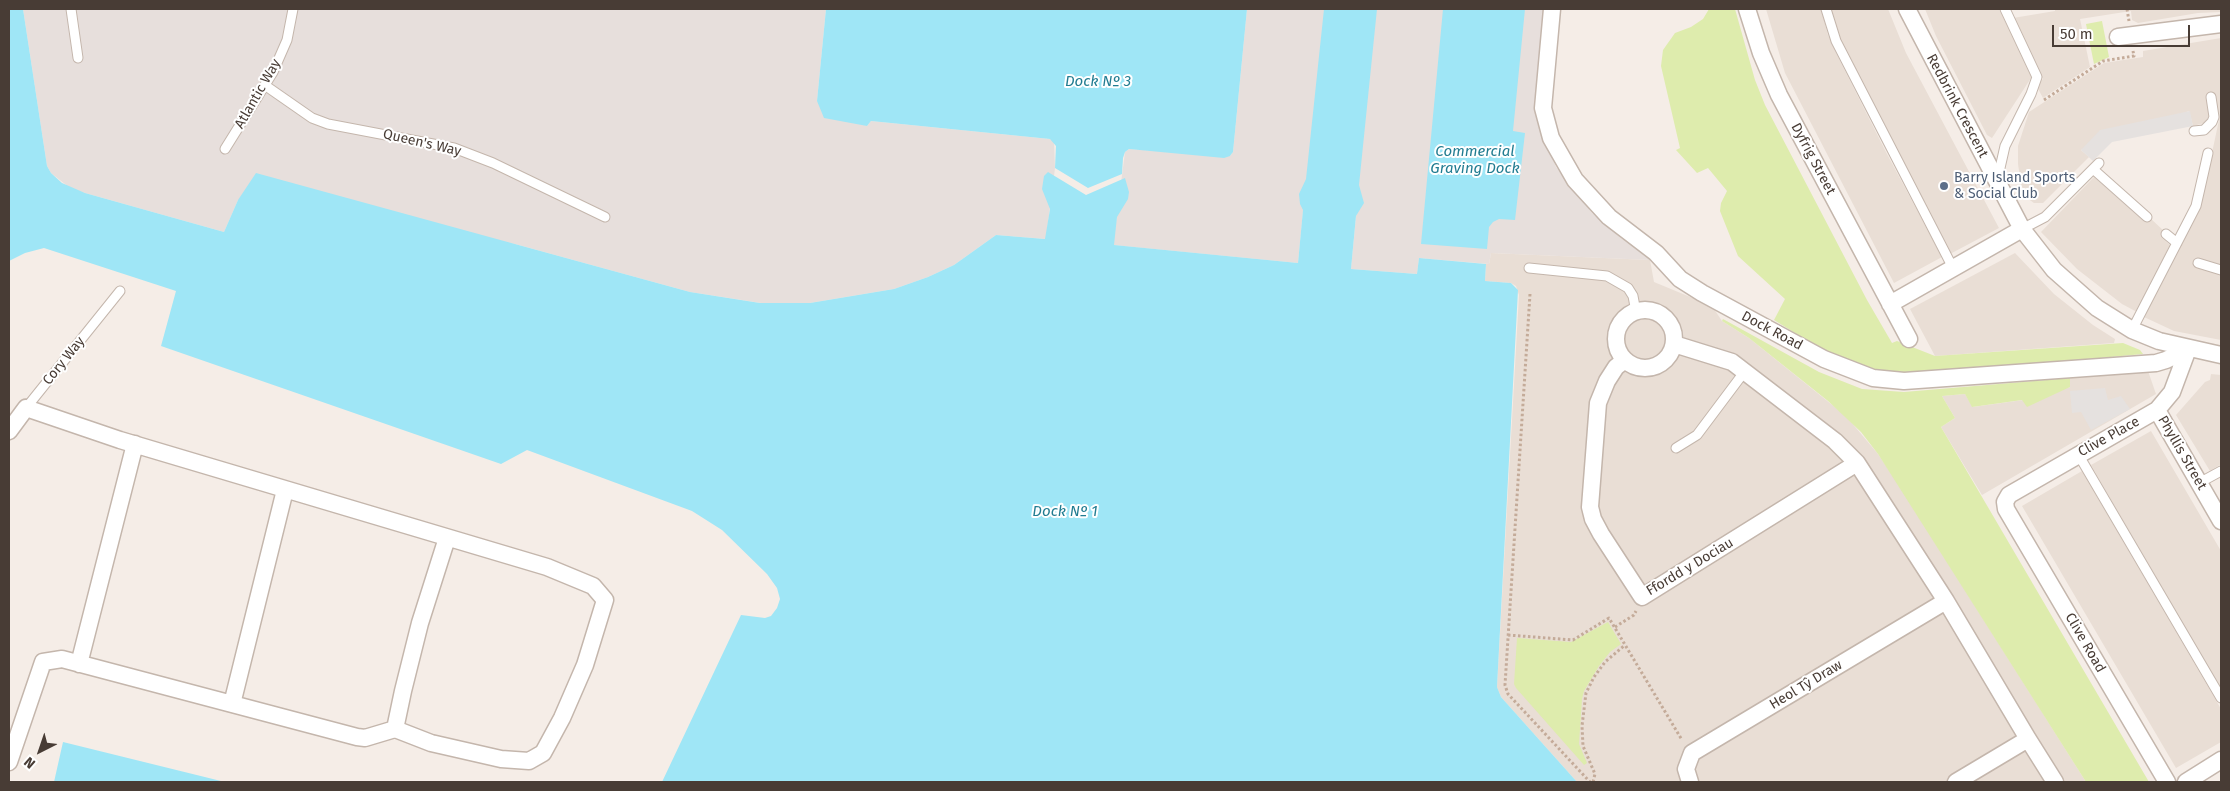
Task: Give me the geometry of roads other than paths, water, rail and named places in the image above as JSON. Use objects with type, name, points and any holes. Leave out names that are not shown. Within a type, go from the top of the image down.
[{"type":"street","name":"Dock Road","points":[[1552,9],[1543,108],[1551,138],[1575,180],[1609,217],[1656,254],[1680,279],[1702,293],[1824,359],[1874,378],[1904,380],[2147,364],[2166,360],[2188,349]]},
{"type":"street","name":"Dyfrig Street","points":[[1747,9],[1761,53],[1779,95],[1910,339]]},
{"type":"street","name":"Redbrink Crescent","points":[[1907,9],[2022,229],[2042,256],[2068,283],[2098,308],[2132,330],[2159,341],[2221,355]]},
{"type":"street","points":[[2124,37],[2221,24]]},
{"type":"street","points":[[1890,304],[2022,229]]},
{"type":"street","points":[[1646,310],[1656,312],[1671,325],[1674,334],[1674,344],[1666,360],[1658,366],[1641,368],[1625,360],[1616,343],[1617,332],[1621,323],[1628,316],[1636,312],[1646,310]]},
{"type":"street","points":[[1674,344],[1722,358],[1745,371],[1835,441],[1857,463],[1946,601],[2028,739],[2056,782]]},
{"type":"street","name":"Clive Place","points":[[2005,502],[2009,495],[2157,410],[2172,392],[2188,349]]},
{"type":"street","name":"Ffordd y Dociau","points":[[1625,360],[1616,367],[1607,381],[1598,403],[1590,507],[1593,519],[1601,534],[1642,597],[1857,463]]},
{"type":"street","points":[[9,762],[43,662],[62,659],[365,738],[395,729],[431,743],[501,759],[529,762],[543,753],[562,718],[585,665],[605,600],[593,586],[556,571],[135,444],[26,408]]},
{"type":"street","name":"Cory Way","points":[[9,431],[26,408]]},
{"type":"street","name":"Phyllis Street","points":[[2157,410],[2221,521]]},
{"type":"street","points":[[79,664],[135,444]]},
{"type":"street","points":[[232,704],[285,490]]},
{"type":"street","name":"Clive Road","points":[[2005,502],[2011,517],[2167,782]]},
{"type":"street","points":[[395,729],[420,623],[447,538]]},
{"type":"street","name":"Heol Tŷ Draw","points":[[1690,782],[1686,769],[1692,753],[1946,601]]},
{"type":"street","points":[[1956,782],[2028,739]]},
{"type":"street","points":[[2186,782],[2221,760]]},
{"type":"lane","points":[[71,9],[78,58]]},
{"type":"lane","name":"Atlantic Way","points":[[225,149],[266,86],[287,40],[293,9]]},
{"type":"lane","points":[[1826,9],[1836,41],[1953,268]]},
{"type":"lane","points":[[1992,172],[2000,168],[2005,146],[2037,77],[2005,9]]},
{"type":"lane","name":"Queen's Way","points":[[266,86],[312,118],[345,127],[454,148],[493,164],[605,217]]},
{"type":"lane","points":[[2194,131],[2204,130],[2212,122],[2214,116],[2211,97]]},
{"type":"lane","points":[[2132,330],[2196,206],[2208,153]]},
{"type":"lane","points":[[2022,229],[2046,217],[2096,166],[2147,217]]},
{"type":"lane","points":[[2166,234],[2177,243]]},
{"type":"lane","points":[[2198,264],[2221,270]]},
{"type":"lane","points":[[1529,268],[1608,276],[1628,288],[1633,296],[1636,312]]},
{"type":"lane","name":"Cory Way","points":[[26,408],[120,291]]},
{"type":"lane","points":[[1676,448],[1696,435],[1745,371]]},
{"type":"lane","points":[[2078,454],[2221,698]]},
{"type":"lane","points":[[2199,483],[2221,471]]},
{"type":"water","name":"Dock Nº 1","points":[[9,9],[23,9],[47,166],[51,173],[62,183],[85,193],[224,232],[238,200],[256,173],[690,292],[760,303],[810,303],[894,289],[928,277],[954,265],[996,235],[1045,239],[1050,209],[1042,189],[1044,176],[1048,172],[1086,195],[1125,178],[1129,192],[1128,199],[1117,217],[1114,245],[1298,263],[1303,210],[1299,194],[1306,179],[1324,9],[1377,9],[1359,185],[1364,203],[1356,216],[1351,269],[1417,274],[1419,258],[1486,264],[1485,281],[1511,283],[1518,290],[1497,687],[1501,697],[1577,782],[662,782],[741,615],[765,618],[771,616],[777,608],[780,599],[777,588],[767,574],[722,530],[692,511],[527,450],[501,464],[161,346],[176,291],[44,248],[25,253],[9,261]]},
{"type":"water","name":"Dock Nº 3","points":[[826,9],[1247,9],[1233,152],[1230,156],[1224,158],[1129,149],[1125,152],[1123,158],[1122,174],[1088,188],[1055,168],[1056,146],[1050,139],[871,121],[867,126],[824,118],[817,101]]},
{"type":"water","name":"Commercial Graving Dock","points":[[1443,9],[1525,9],[1513,131],[1525,133],[1515,220],[1499,219],[1493,222],[1489,227],[1487,249],[1421,244]]},
{"type":"water","points":[[63,742],[225,782],[54,782]]},
{"type":"place","name":"Barry Island Sports & Social Club","points":[[1944,186]]}]
